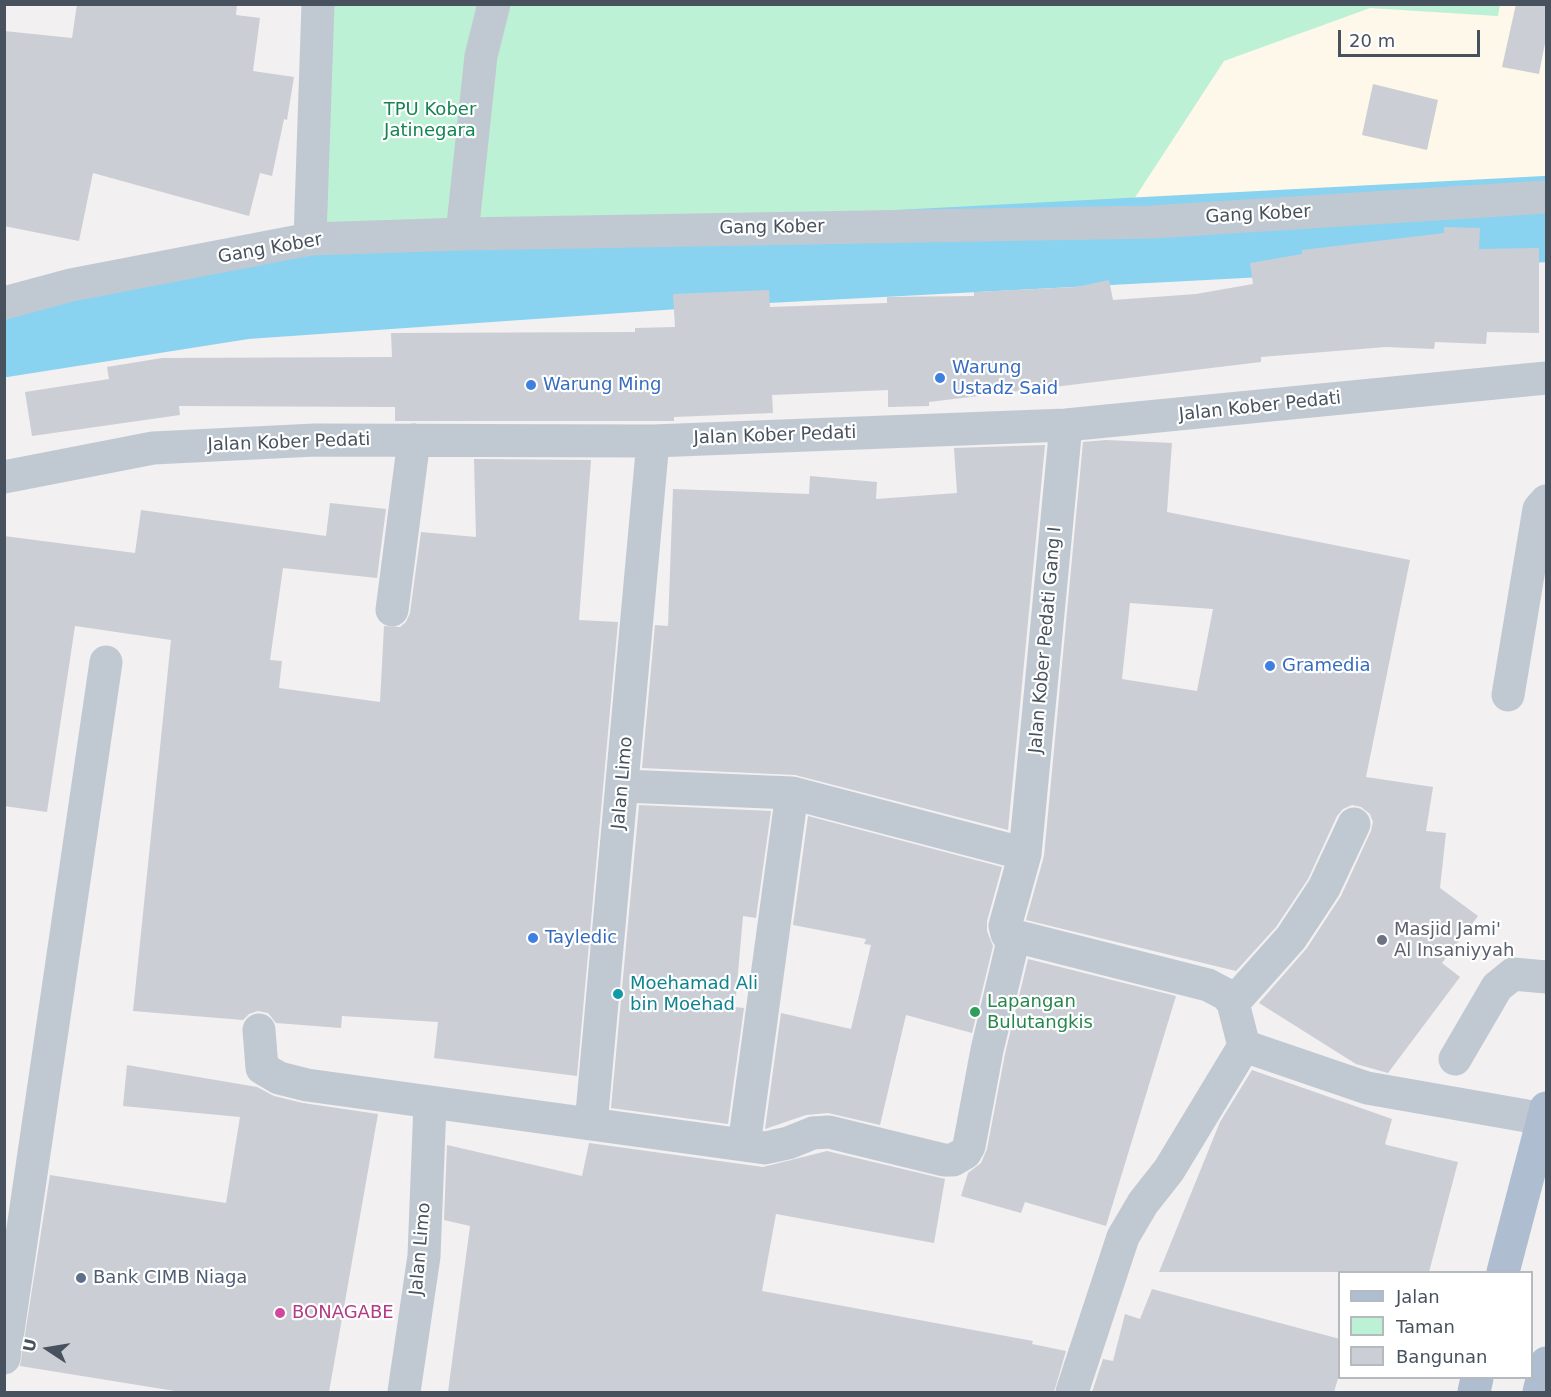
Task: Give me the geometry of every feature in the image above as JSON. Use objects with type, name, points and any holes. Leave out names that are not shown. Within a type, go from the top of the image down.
[{"type":"main road","points":[[1503,1271],[1546,1114]]},
{"type":"main road","points":[[1539,1392],[1546,1363]]},
{"type":"street","points":[[310,239],[318,4]]},
{"type":"street","points":[[462,234],[481,56],[494,4]]},
{"type":"street","name":"Gang Kober","points":[[4,303],[71,285],[310,239],[462,234],[1152,222],[1546,197]]},
{"type":"street","name":"Jalan Kober Pedati","points":[[4,477],[153,448],[315,440],[652,441],[1066,425],[1546,378]]},
{"type":"street","name":"Jalan Kober Pedati Gang I","points":[[1014,938],[1007,934],[1005,926],[1025,854],[1066,425]]},
{"type":"street","points":[[392,610],[414,440]]},
{"type":"street","name":"Jalan Limo","points":[[591,1124],[623,786],[652,441]]},
{"type":"street","points":[[1508,695],[1539,508],[1546,501]]},
{"type":"street","points":[[4,1358],[106,662]]},
{"type":"street","points":[[623,786],[792,793],[1025,854]]},
{"type":"street","points":[[744,1145],[792,793]]},
{"type":"street","points":[[1233,1004],[1296,930],[1324,888],[1354,824]]},
{"type":"street","points":[[259,1030],[262,1068],[279,1078],[429,1104],[765,1148],[788,1143],[813,1133],[829,1132],[944,1160],[959,1157],[969,1146],[987,1050],[1014,938],[1208,985],[1227,995],[1233,1004],[1244,1046],[1169,1170],[1143,1203],[1123,1237],[1072,1392]]},
{"type":"street","points":[[1455,1059],[1497,987],[1513,974],[1546,976]]},
{"type":"street","points":[[1244,1046],[1367,1088],[1546,1114]]},
{"type":"street","name":"Jalan Limo","points":[[404,1392],[424,1256],[429,1104]]},
{"type":"shaded area","points":[[1500,5],[1546,5],[1546,198],[1119,222],[1224,61],[1370,8],[1497,16]]},
{"type":"green space","name":"TPU Kober Jatinegara","points":[[318,5],[1500,5],[1498,16],[1370,8],[1224,61],[1119,222],[310,239]]},
{"type":"building","points":[[77,4],[237,4],[236,15],[260,18],[253,71],[294,77],[287,120],[284,119],[272,176],[260,173],[249,216],[93,173],[79,241],[4,226],[4,31],[72,38]]},
{"type":"building","points":[[1516,4],[1546,4],[1546,38],[1539,74],[1502,67]]},
{"type":"building","points":[[1373,84],[1438,100],[1427,150],[1362,135]]},
{"type":"building","points":[[1444,227],[1480,228],[1479,249],[1539,248],[1539,333],[1487,332],[1486,344],[1435,342],[1434,349],[1386,347],[1261,357],[1261,362],[929,402],[929,406],[888,407],[888,390],[772,395],[773,413],[674,417],[674,421],[395,421],[395,407],[179,406],[180,415],[32,436],[25,392],[109,379],[107,367],[162,358],[392,357],[391,333],[635,332],[635,328],[675,327],[673,294],[769,290],[770,307],[887,303],[887,297],[974,296],[974,292],[1076,287],[1109,280],[1113,300],[1196,294],[1253,284],[1250,263],[1302,254],[1302,250],[1444,233]]},
{"type":"building","points":[[1106,440],[1172,443],[1167,512],[1410,560],[1366,777],[1433,787],[1426,831],[1446,833],[1440,888],[1478,916],[1442,963],[1460,977],[1388,1073],[1356,1064],[1259,1003],[1307,948],[1341,896],[1371,831],[1373,822],[1370,814],[1361,807],[1352,805],[1343,809],[1337,816],[1308,879],[1276,927],[1236,971],[1026,920],[1044,856],[1083,442]],"holes":[[[1130,603],[1213,609],[1197,691],[1122,679]]]},
{"type":"building","points":[[1045,445],[1008,830],[795,775],[642,768],[655,625],[668,626],[673,489],[809,494],[810,476],[877,482],[876,499],[957,493],[954,448]]},
{"type":"building","points":[[474,459],[591,460],[579,620],[618,622],[577,1076],[434,1058],[438,1022],[342,1016],[341,1028],[276,1023],[268,1013],[258,1011],[249,1014],[243,1020],[133,1011],[171,640],[75,626],[47,812],[4,806],[4,536],[135,553],[141,510],[326,536],[330,503],[386,509],[377,578],[283,568],[270,660],[282,661],[279,688],[380,702],[384,626],[400,627],[406,622],[410,613],[421,532],[476,537]]},
{"type":"building","points":[[639,805],[771,811],[756,918],[743,916],[735,1007],[744,1008],[728,1124],[611,1108]]},
{"type":"building","points":[[808,816],[1002,867],[987,921],[987,931],[993,946],[972,1033],[906,1015],[880,1125],[828,1113],[806,1115],[765,1129],[781,1013],[851,1029],[871,945],[864,944],[866,939],[793,925]]},
{"type":"building","points":[[1028,959],[1176,996],[1106,1226],[1025,1202],[1021,1213],[961,1196],[968,1173],[981,1163],[987,1149],[1005,1054]]},
{"type":"building","points":[[127,1065],[257,1087],[274,1096],[303,1103],[378,1114],[329,1392],[181,1392],[20,1366],[50,1175],[226,1203],[240,1117],[123,1106]]},
{"type":"building","points":[[1252,1070],[1392,1119],[1385,1144],[1387,1145],[1458,1162],[1429,1271],[1159,1272],[1220,1122]]},
{"type":"building","points":[[589,1143],[763,1167],[827,1151],[945,1179],[934,1243],[776,1214],[762,1291],[1033,1341],[1032,1344],[1066,1351],[1054,1392],[448,1392],[470,1226],[444,1220],[447,1145],[582,1176]]},
{"type":"building","points":[[1152,1289],[1338,1338],[1338,1379],[1334,1392],[1092,1392],[1103,1359],[1113,1361],[1125,1314],[1140,1319]]},
{"type":"waterway","points":[[4,334],[245,296],[747,261],[1546,219]]},
{"type":"place","name":"Warung Ustadz Said","points":[[940,378]]},
{"type":"place","name":"Warung Ming","points":[[531,385]]},
{"type":"place","name":"Gramedia","points":[[1270,666]]},
{"type":"place","name":"Tayledic","points":[[533,938]]},
{"type":"place","name":"Masjid Jami' Al Insaniyyah","points":[[1382,940]]},
{"type":"place","name":"Moehamad Ali bin Moehad","points":[[618,994]]},
{"type":"place","name":"Lapangan Bulutangkis","points":[[975,1012]]},
{"type":"place","name":"Bank CIMB Niaga","points":[[81,1278]]},
{"type":"place","name":"BONAGABE","points":[[280,1313]]}]
